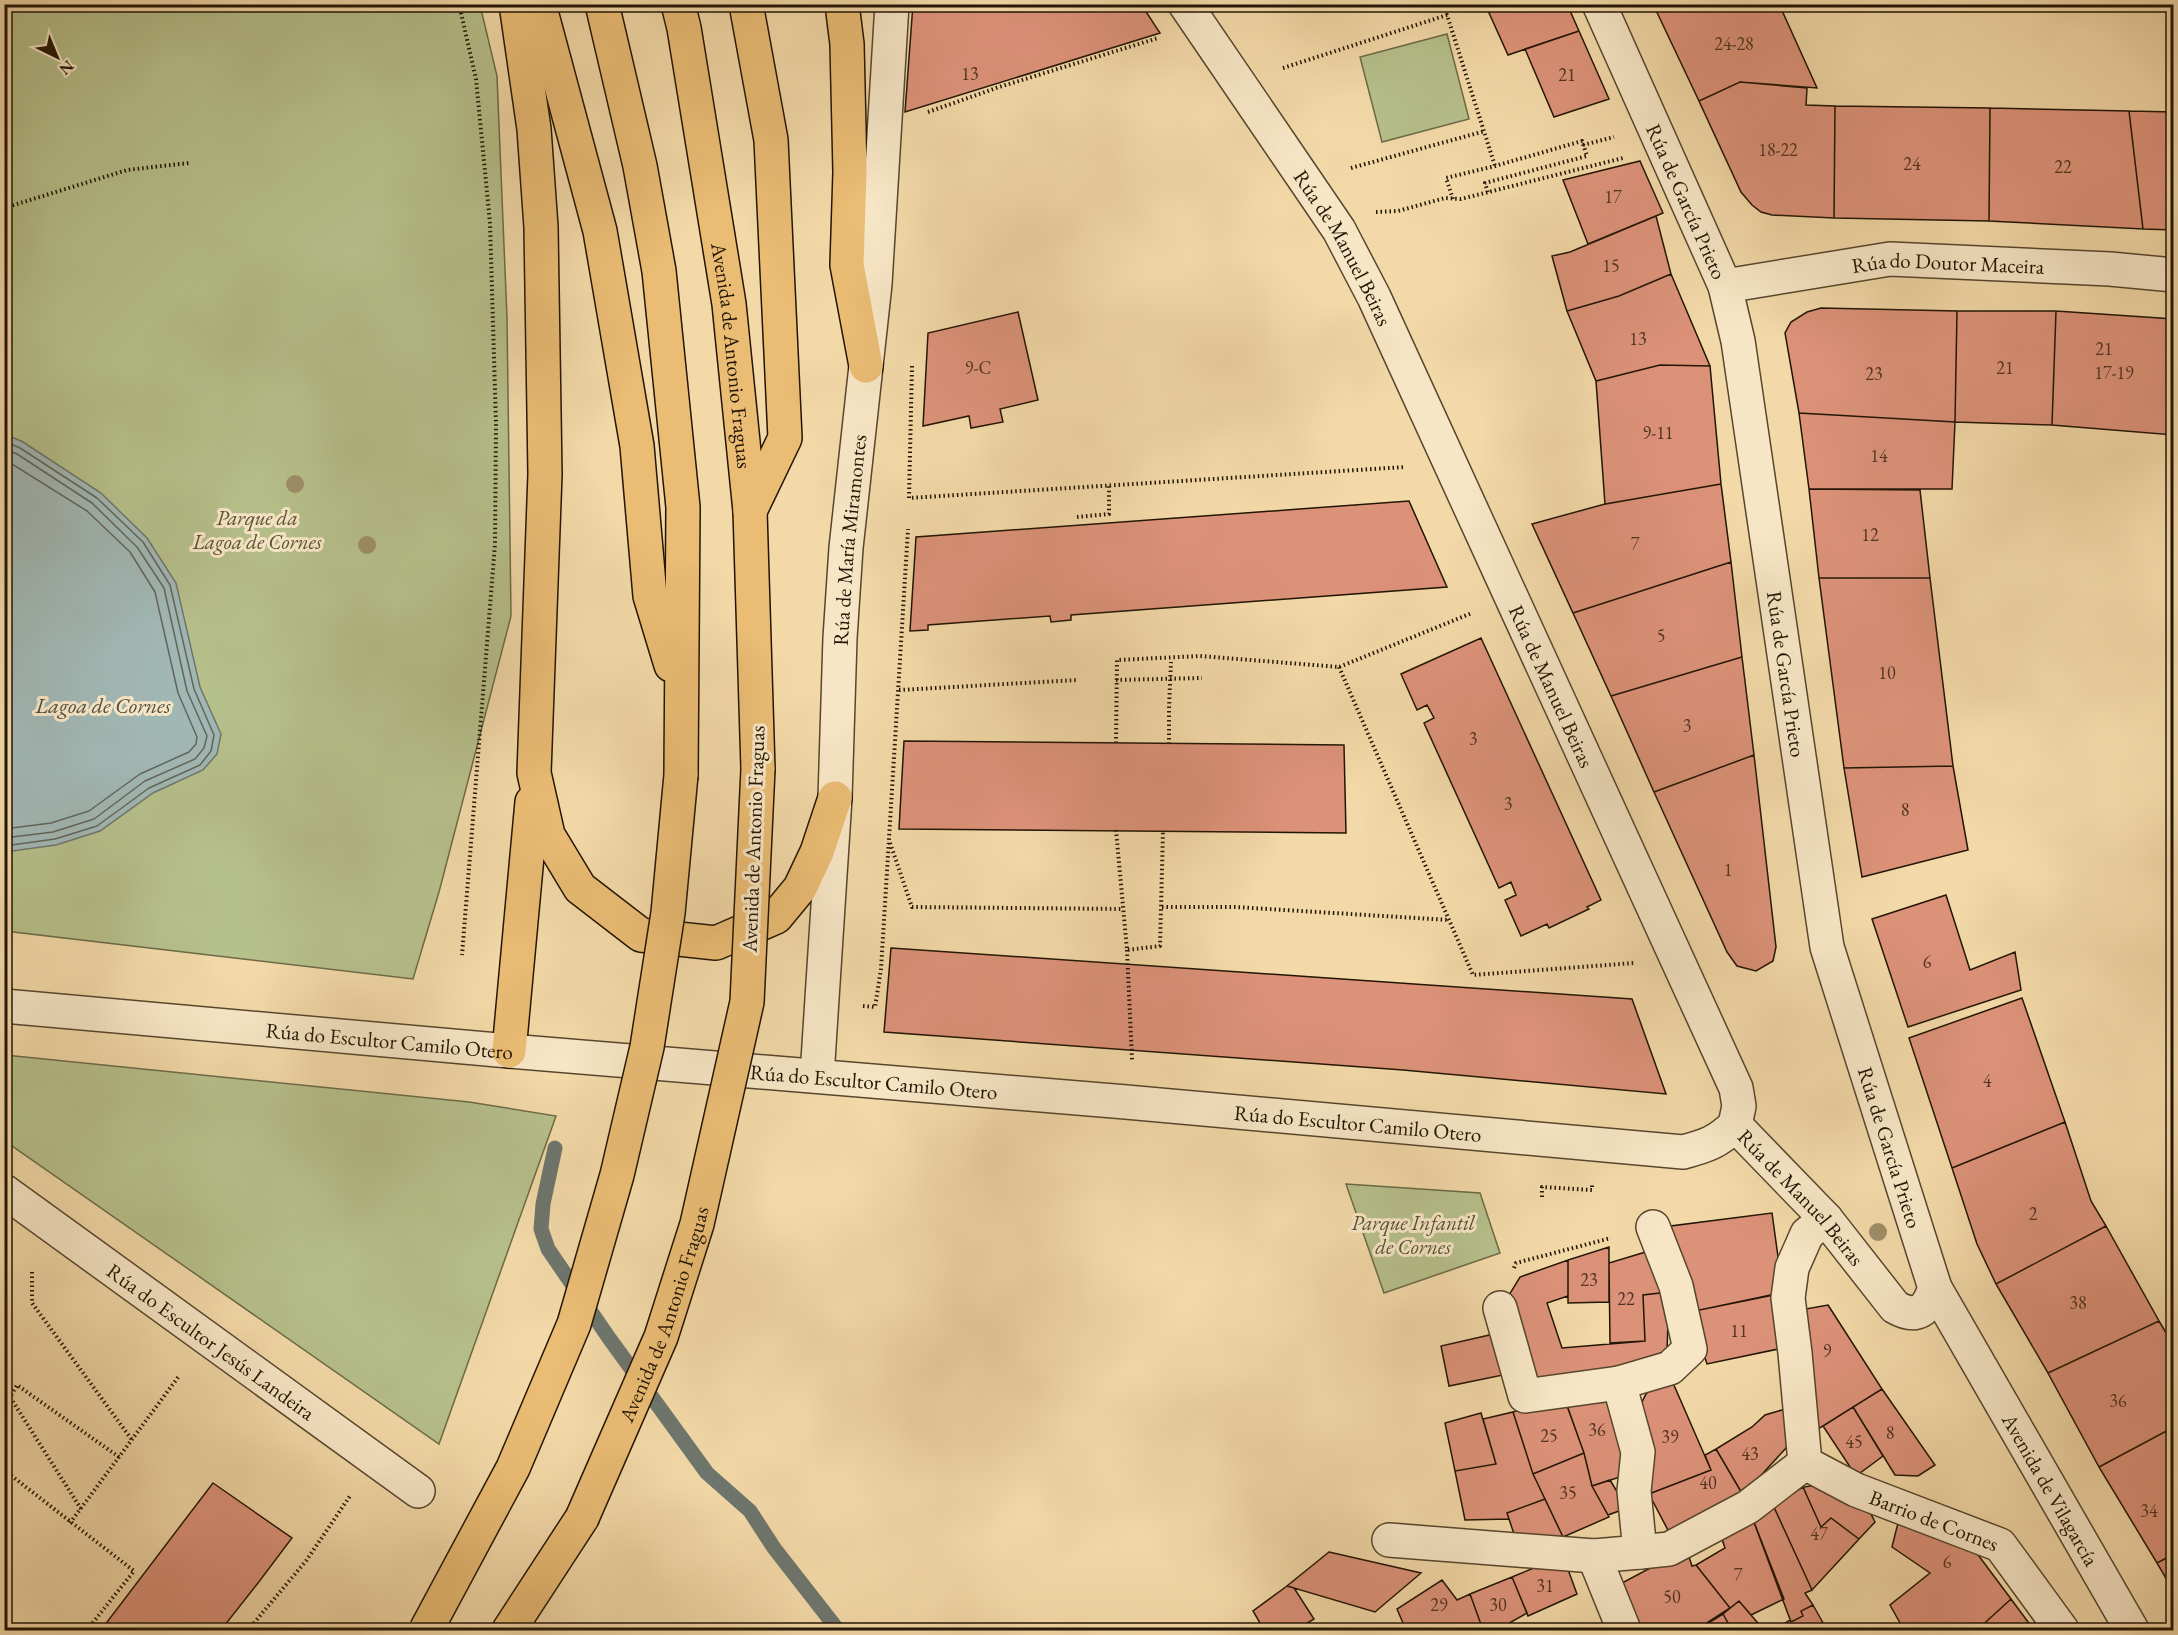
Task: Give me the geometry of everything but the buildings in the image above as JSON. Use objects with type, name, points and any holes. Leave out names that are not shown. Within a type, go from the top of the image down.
[{"type":"highway","points":[[509,1051],[534,773],[545,474],[541,227],[534,129],[516,4]]},
{"type":"highway","points":[[539,4],[600,231],[637,446],[650,596],[681,695]]},
{"type":"highway","points":[[426,1630],[513,1468],[574,1324],[617,1175],[647,1047],[668,913],[681,775],[683,507],[659,271],[640,166],[602,4]]},
{"type":"highway","name":"Avenida de Antonio Fraguas","points":[[509,1630],[582,1518],[661,1337],[697,1224],[747,1002],[758,769],[750,511],[729,304],[686,39],[678,4]]},
{"type":"highway","points":[[746,4],[771,140],[784,438],[750,511]]},
{"type":"highway","points":[[842,4],[847,44],[850,160],[847,265],[866,366]]},
{"type":"highway","points":[[534,773],[548,834],[580,888],[641,935],[716,943],[776,916],[800,888],[817,852],[836,798]]},
{"type":"highway","points":[[537,1630],[582,1518]]},
{"type":"street","name":"Rúa de María Miramontes","points":[[817,1076],[836,798],[840,638],[846,548],[875,284],[892,4]]},
{"type":"street","name":"Rúa de Manuel Beiras","points":[[1185,4],[1339,230],[1374,297],[1736,1088],[1739,1106],[1735,1125],[1826,1220],[1895,1307],[1906,1314],[1920,1312],[1929,1304],[1935,1288]]},
{"type":"street","name":"Rúa de García Prieto","points":[[1599,4],[1725,286],[1740,353],[1827,947],[1935,1288],[1967,1347]]},
{"type":"street","name":"Rúa do Doutor Maceira","points":[[1725,286],[1890,259],[2110,269],[2174,275]]},
{"type":"street","name":"Rúa do Escultor Camilo Otero","points":[[4,1006],[1683,1152],[1708,1146],[1724,1137],[1735,1125]]},
{"type":"street","name":"Rúa do Escultor Jesús Landeira","points":[[4,1191],[418,1491]]},
{"type":"street","points":[[1389,1540],[1594,1556],[1640,1552],[1669,1549],[1748,1507],[1805,1463],[1788,1298],[1792,1268],[1807,1234],[1826,1220]]},
{"type":"street","points":[[1500,1308],[1525,1396],[1619,1383],[1670,1368],[1690,1348],[1676,1286],[1653,1227]]},
{"type":"street","name":"Avenida de Vilagarcía","points":[[1967,1347],[2132,1630]]},
{"type":"street","points":[[1619,1383],[1638,1452],[1634,1491],[1640,1552]]},
{"type":"street","name":"Barrio de Cornes","points":[[1805,1463],[1856,1490],[2000,1545],[2062,1630]]},
{"type":"street","points":[[1594,1556],[1624,1630]]},
{"type":"path","points":[[4,12],[7,4]]},
{"type":"path","points":[[459,4],[476,79],[490,223],[496,424],[495,544],[462,955]]},
{"type":"path","points":[[1283,68],[1447,15],[1495,166]]},
{"type":"path","points":[[926,113],[996,88],[1164,36]]},
{"type":"path","points":[[1352,168],[1485,131]]},
{"type":"path","points":[[1583,145],[1611,138]]},
{"type":"path","points":[[1453,198],[1446,178],[1581,141],[1587,156],[1485,183],[1488,193]]},
{"type":"path","points":[[1375,212],[1398,211],[1445,198],[1461,199],[1633,156]]},
{"type":"path","points":[[4,208],[127,170],[189,163]]},
{"type":"path","points":[[909,498],[1415,466]]},
{"type":"path","points":[[1077,517],[1109,514],[1109,485]]},
{"type":"path","points":[[858,1006],[874,1007],[881,969],[908,529]]},
{"type":"path","points":[[1116,743],[1117,660],[1171,660],[1200,656],[1339,667],[1481,609]]},
{"type":"path","points":[[1169,744],[1171,660]]},
{"type":"path","points":[[1339,667],[1473,975],[1635,963]]},
{"type":"path","points":[[1116,680],[1202,678]]},
{"type":"path","points":[[899,690],[1077,680]]},
{"type":"path","points":[[1116,830],[1127,950],[1132,1063]]},
{"type":"path","points":[[1127,950],[1160,946],[1163,831]]},
{"type":"path","points":[[889,839],[912,907],[1123,909]]},
{"type":"path","points":[[1161,907],[1235,907],[1449,920]]},
{"type":"path","points":[[1500,1308],[1516,1263],[1653,1227]]},
{"type":"path","points":[[32,1272],[32,1303],[132,1440]]},
{"type":"path","points":[[70,1523],[179,1376]]},
{"type":"path","points":[[81,1509],[10,1397],[17,1385],[119,1457]]},
{"type":"path","points":[[4,1470],[134,1571],[87,1630]]},
{"type":"path","points":[[248,1630],[306,1561],[350,1496]]},
{"type":"green space","name":"Parque da Lagoa de Cornes","points":[[5,5],[480,5],[497,76],[507,318],[511,616],[439,892],[413,979],[5,931]]},
{"type":"green space","points":[[1447,34],[1469,119],[1382,142],[1360,57]]},
{"type":"green space","points":[[5,1055],[469,1102],[556,1116],[439,1444],[5,1141]]},
{"type":"green space","name":"Parque Infantil de Cornes","points":[[1346,1184],[1480,1193],[1500,1253],[1384,1293]]},
{"type":"water","name":"Lagoa de Cornes","points":[[5,434],[23,442],[101,493],[147,538],[176,583],[200,687],[221,734],[217,754],[203,770],[153,793],[100,831],[56,845],[5,852]]},
{"type":"waterway","points":[[555,1148],[543,1204],[541,1229],[548,1249],[707,1473],[750,1511],[774,1548],[838,1630]]}]
